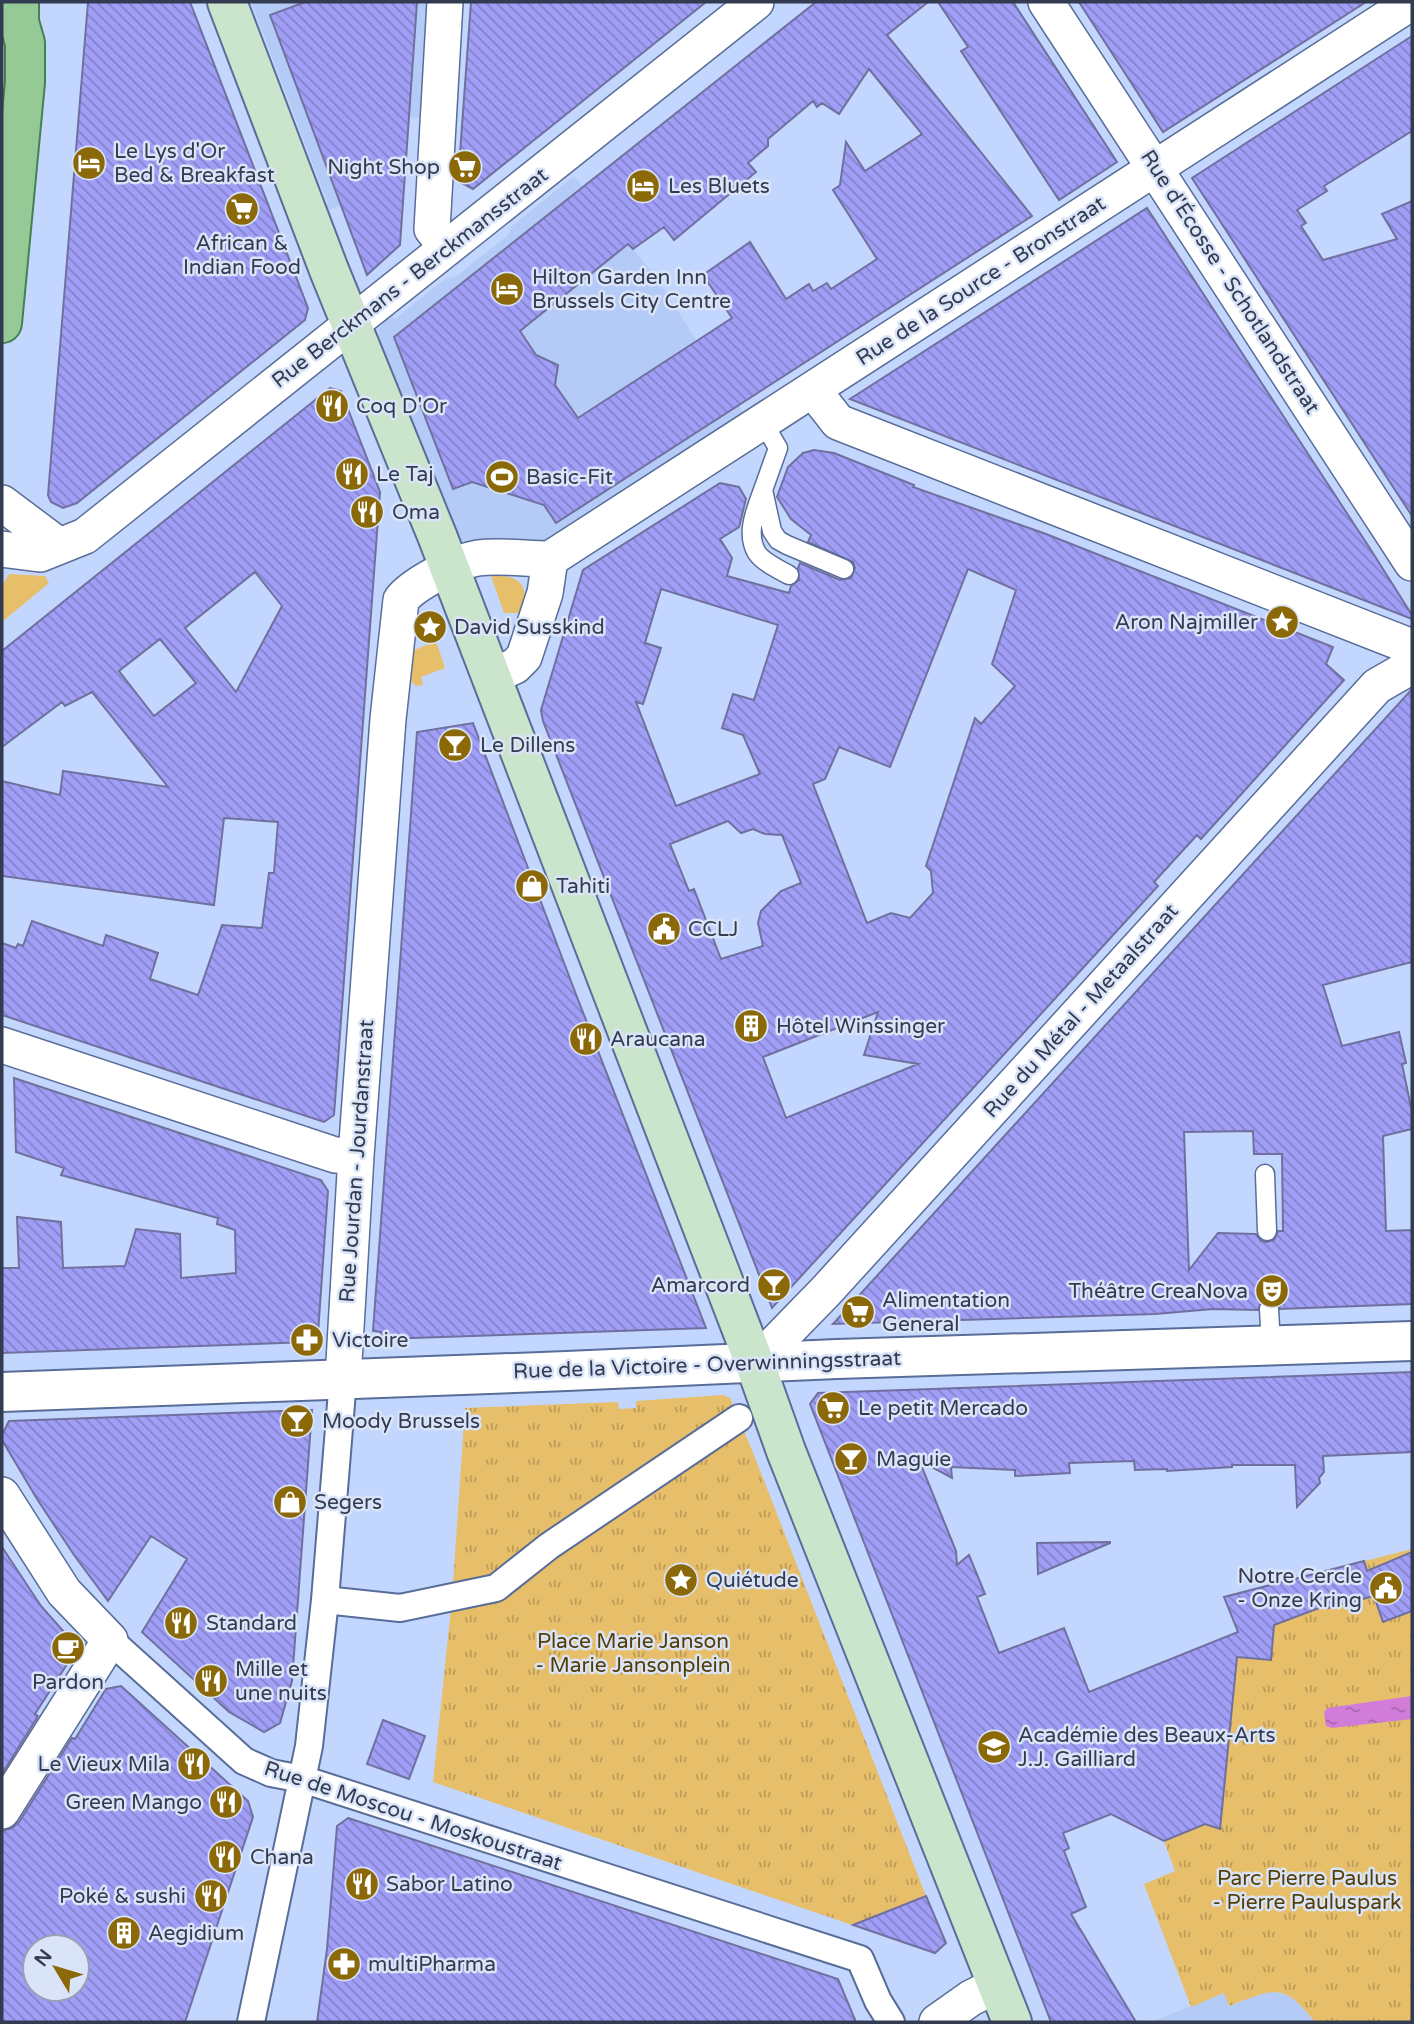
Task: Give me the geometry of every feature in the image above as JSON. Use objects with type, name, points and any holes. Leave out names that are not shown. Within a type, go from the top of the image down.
[{"type":"main road","points":[[227,2],[449,569],[786,1451],[1012,2022]]},
{"type":"main road","points":[[2,323],[25,82],[25,43],[13,16]]},
{"type":"street","points":[[445,2],[432,229],[447,248]]},
{"type":"street","name":"Rue Berckmans - Berckmansstraat","points":[[2,549],[40,554],[85,536],[756,2]]},
{"type":"street","name":"Rue d'Écosse - Schotlandstraat","points":[[1046,2],[1412,563]]},
{"type":"street","name":"Rue de la Source - Bronstraat","points":[[551,559],[1412,2]]},
{"type":"street","points":[[813,390],[838,422],[1412,647]]},
{"type":"street","points":[[2,503],[58,545]]},
{"type":"street","name":"Rue Jourdan - Jourdanstraat","points":[[251,2022],[309,1746],[325,1600],[343,1379],[356,1156],[388,719],[399,609],[401,600],[412,588],[449,569],[479,558],[551,559]]},
{"type":"street","points":[[490,677],[515,666],[524,657],[545,593],[551,559]]},
{"type":"street","name":"Rue du Métal - Metaalstraat","points":[[755,1364],[825,1291],[1377,686],[1412,666]]},
{"type":"street","points":[[2,1045],[335,1155],[356,1156]]},
{"type":"street","name":"Rue de la Victoire - Overwinningsstraat","points":[[2,1392],[615,1367],[755,1364],[1270,1327],[1412,1341]]},
{"type":"street","points":[[325,1600],[400,1608],[496,1588],[549,1546],[739,1418]]},
{"type":"street","name":"Rue de Moscou - Moskoustraat","points":[[2,1495],[64,1592],[110,1640],[244,1761],[271,1773],[302,1779],[860,1959],[878,2001],[891,2022]]},
{"type":"street","points":[[2,1811],[110,1640]]},
{"type":"street","points":[[937,2022],[971,1998],[997,1985]]},
{"type":"lane","points":[[763,422],[778,448],[756,509],[751,534],[758,555],[789,575]]},
{"type":"lane","points":[[763,490],[772,531],[778,540],[844,569]]},
{"type":"lane","points":[[1265,1174],[1266,1231]]},
{"type":"shaded area","points":[[251,2],[428,2],[419,118],[387,115],[372,193],[324,212],[322,207],[328,204]]},
{"type":"shaded area","points":[[574,176],[656,277],[744,414],[555,546],[462,546],[457,541],[379,341],[379,329],[390,313],[395,319],[445,279],[455,277],[508,235],[512,226]]},
{"type":"shaded area","points":[[1275,1991],[1295,1999],[1315,2022],[1151,2022],[1224,1993],[1229,2006]]},
{"type":"green space","points":[[9,574],[45,576],[49,583],[2,622],[2,586]]},
{"type":"green space","points":[[491,576],[509,577],[520,583],[525,595],[523,613],[504,613]]},
{"type":"green space","points":[[436,641],[445,668],[421,677],[423,685],[416,686],[410,680],[412,651]]},
{"type":"green space","name":"Place Marie Janson - Marie Jansonplein","points":[[723,1395],[730,1398],[754,1455],[926,1896],[871,1918],[867,1930],[433,1782],[452,1598],[465,1408],[618,1402],[619,1409],[636,1408],[636,1401]]},
{"type":"green space","name":"Parc Pierre Paulus - Pierre Pauluspark","points":[[1412,1549],[1412,2022],[1315,2022],[1294,2000],[1277,1992],[1229,2006],[1224,1993],[1191,2007],[1144,1884],[1175,1871],[1164,1841],[1205,1824],[1220,1828],[1242,1592]]},
{"type":"water","points":[[1412,1696],[1412,1719],[1332,1728],[1326,1726],[1324,1713],[1327,1708]]},
{"type":"building","points":[[88,2],[190,2],[308,308],[305,320],[77,503],[63,508],[51,502],[48,495]]},
{"type":"building","points":[[305,2],[417,2],[400,245],[367,275],[270,15]]},
{"type":"building","points":[[471,2],[706,2],[473,189],[458,181]]},
{"type":"building","points":[[816,2],[928,2],[887,35],[1032,216],[556,523],[544,505],[472,482],[453,489],[394,337]],"holes":[[[869,69],[922,134],[865,171],[846,142],[840,185],[833,190],[877,259],[831,289],[827,283],[813,291],[809,284],[786,299],[750,242],[703,275],[732,318],[578,418],[555,385],[558,365],[536,355],[520,331],[628,244],[633,249],[664,227],[674,240],[756,172],[748,163],[768,146],[768,139],[813,101],[817,107],[822,103],[839,114]]]},
{"type":"building","points":[[938,2],[1013,2],[1117,162],[1059,200],[961,51],[968,47]]},
{"type":"building","points":[[1079,2],[1366,2],[1163,132]]},
{"type":"building","points":[[1412,36],[1412,131],[1324,186],[1327,191],[1297,210],[1306,223],[1301,226],[1323,260],[1397,239],[1382,214],[1412,201],[1412,516],[1192,178]]},
{"type":"building","points":[[1147,208],[1371,550],[1412,619],[850,399]]},
{"type":"building","points":[[330,388],[341,391],[380,492],[334,1115],[324,1122],[2,1015],[2,943],[16,948],[18,944],[23,946],[32,921],[103,946],[106,935],[158,953],[150,979],[198,995],[222,925],[262,928],[269,873],[274,873],[278,822],[224,818],[214,905],[2,876],[2,781],[60,795],[63,771],[168,787],[92,692],[65,706],[62,702],[2,747],[2,651]],"holes":[[[255,572],[282,606],[236,692],[185,628]],[[160,639],[196,683],[154,716],[119,671]]]},
{"type":"building","points":[[814,450],[834,453],[914,485],[913,487],[1046,534],[1333,647],[1326,664],[1344,680],[1201,839],[1197,835],[1154,882],[1158,886],[772,1308],[541,710],[583,570],[720,483],[739,487],[746,499],[739,527],[720,539],[732,558],[727,576],[789,593],[791,586],[799,580],[800,563],[840,580],[851,578],[855,568],[853,562],[808,542],[811,535],[791,519],[777,497],[788,467],[803,453]],"holes":[[[968,569],[1016,590],[992,664],[1015,686],[981,724],[975,718],[926,866],[931,871],[933,893],[910,918],[891,913],[867,923],[813,784],[825,779],[839,747],[890,767]],[[661,589],[778,625],[754,700],[733,694],[722,728],[743,735],[760,774],[676,806],[636,702],[643,704],[661,648],[645,643]],[[728,821],[741,833],[753,829],[765,834],[782,835],[801,883],[781,891],[761,911],[758,923],[763,946],[721,959],[694,889],[689,891],[670,844]],[[878,1012],[864,1055],[918,1064],[786,1118],[763,1057]]]},
{"type":"building","points":[[1412,689],[1412,962],[1323,985],[1342,1046],[1399,1032],[1406,1063],[1402,1064],[1412,1112],[1412,1129],[1383,1136],[1386,1231],[1412,1230],[1412,1304],[1280,1309],[1278,1302],[1269,1298],[1262,1300],[1258,1310],[1213,1309],[1155,1314],[833,1324]],"holes":[[[1253,1131],[1254,1154],[1282,1154],[1283,1231],[1278,1231],[1274,1240],[1267,1242],[1261,1241],[1256,1234],[1218,1233],[1189,1270],[1184,1132]]]},
{"type":"building","points":[[473,723],[706,1328],[382,1339],[381,1332],[373,1331],[417,732]]},
{"type":"building","points":[[14,1078],[321,1180],[328,1191],[318,1333],[310,1342],[2,1353],[2,1268],[19,1268],[17,1217],[61,1222],[63,1268],[125,1266],[136,1229],[180,1234],[181,1278],[236,1273],[235,1230],[217,1224],[218,1218],[61,1175],[64,1168],[16,1152]]},
{"type":"building","points":[[1412,1372],[1412,1452],[1323,1456],[1324,1472],[1319,1478],[1320,1483],[1297,1507],[1295,1465],[1232,1465],[1167,1471],[1135,1470],[1134,1461],[1069,1463],[1070,1473],[1015,1476],[1015,1470],[951,1467],[952,1478],[919,1460],[956,1551],[957,1565],[969,1555],[985,1594],[977,1597],[999,1653],[1064,1628],[1089,1692],[1238,1632],[1224,1597],[1364,1561],[1367,1571],[1412,1552],[1412,1611],[1383,1622],[1374,1596],[1328,1608],[1327,1605],[1274,1625],[1271,1660],[1237,1657],[1220,1829],[1205,1824],[1164,1841],[1111,1814],[1063,1833],[1069,1848],[1064,1851],[1086,1907],[1071,1914],[1136,2022],[1051,2022],[810,1404],[818,1393]]},
{"type":"building","points":[[312,1410],[292,1681],[280,1723],[264,1732],[229,1712],[142,1632],[187,1559],[151,1536],[108,1601],[37,1499],[2,1440],[2,1435],[9,1421]]},
{"type":"building","points":[[1037,1543],[1110,1543],[1038,1574]]},
{"type":"building","points":[[2,1547],[41,1606],[72,1641],[73,1655],[35,1714],[38,1716],[2,1774]]},
{"type":"building","points":[[121,1686],[248,1801],[253,1817],[185,2022],[2,2022],[2,1831],[19,1822],[72,1738],[75,1739],[106,1689]]},
{"type":"building","points":[[383,1720],[425,1736],[409,1779],[367,1764]]},
{"type":"building","points":[[348,1818],[838,1979],[856,2022],[317,2022],[327,1949],[337,1826]]},
{"type":"building","points":[[926,1896],[946,1943],[935,1953],[853,1925]]},
{"type":"place","name":"Le Lys d'Or Bed & Breakfast","points":[[89,163]]},
{"type":"place","name":"Night Shop","points":[[465,167]]},
{"type":"place","name":"Les Bluets","points":[[643,186]]},
{"type":"place","name":"African & Indian Food","points":[[242,209]]},
{"type":"place","name":"Hilton Garden Inn Brussels City Centre","points":[[507,289]]},
{"type":"place","name":"Coq D'Or","points":[[332,406]]},
{"type":"place","name":"Le Taj","points":[[352,474]]},
{"type":"place","name":"Basic-Fit","points":[[502,477]]},
{"type":"place","name":"Oma","points":[[367,512]]},
{"type":"place","name":"Aron Najmiller","points":[[1282,622]]},
{"type":"place","name":"David Susskind","points":[[430,627]]},
{"type":"place","name":"Le Dillens","points":[[455,745]]},
{"type":"place","name":"Tahiti","points":[[532,886]]},
{"type":"place","name":"CCLJ","points":[[664,929]]},
{"type":"place","name":"Hôtel Winssinger","points":[[751,1026]]},
{"type":"place","name":"Araucana","points":[[586,1039]]},
{"type":"place","name":"Amarcord","points":[[774,1285]]},
{"type":"place","name":"Théâtre CreaNova","points":[[1272,1291]]},
{"type":"place","name":"Alimentation General","points":[[858,1312]]},
{"type":"place","name":"Victoire","points":[[307,1340]]},
{"type":"place","name":"Le petit Mercado","points":[[833,1408]]},
{"type":"place","name":"Moody Brussels","points":[[297,1421]]},
{"type":"place","name":"Maguie","points":[[851,1459]]},
{"type":"place","name":"Segers","points":[[290,1502]]},
{"type":"place","name":"Quiétude","points":[[681,1580]]},
{"type":"place","name":"Notre Cercle - Onze Kring","points":[[1386,1588]]},
{"type":"place","name":"Standard","points":[[181,1623]]},
{"type":"place","name":"Pardon","points":[[68,1648]]},
{"type":"place","name":"Mille et une nuits","points":[[211,1681]]},
{"type":"place","name":"Académie des Beaux-Arts J.J. Gailliard","points":[[994,1747]]},
{"type":"place","name":"Le Vieux Mila","points":[[194,1764]]},
{"type":"place","name":"Green Mango","points":[[226,1802]]},
{"type":"place","name":"Chana","points":[[225,1857]]},
{"type":"place","name":"Sabor Latino","points":[[362,1884]]},
{"type":"place","name":"Poké & sushi","points":[[211,1896]]},
{"type":"place","name":"Aegidium","points":[[124,1933]]},
{"type":"place","name":"multiPharma","points":[[344,1964]]}]
